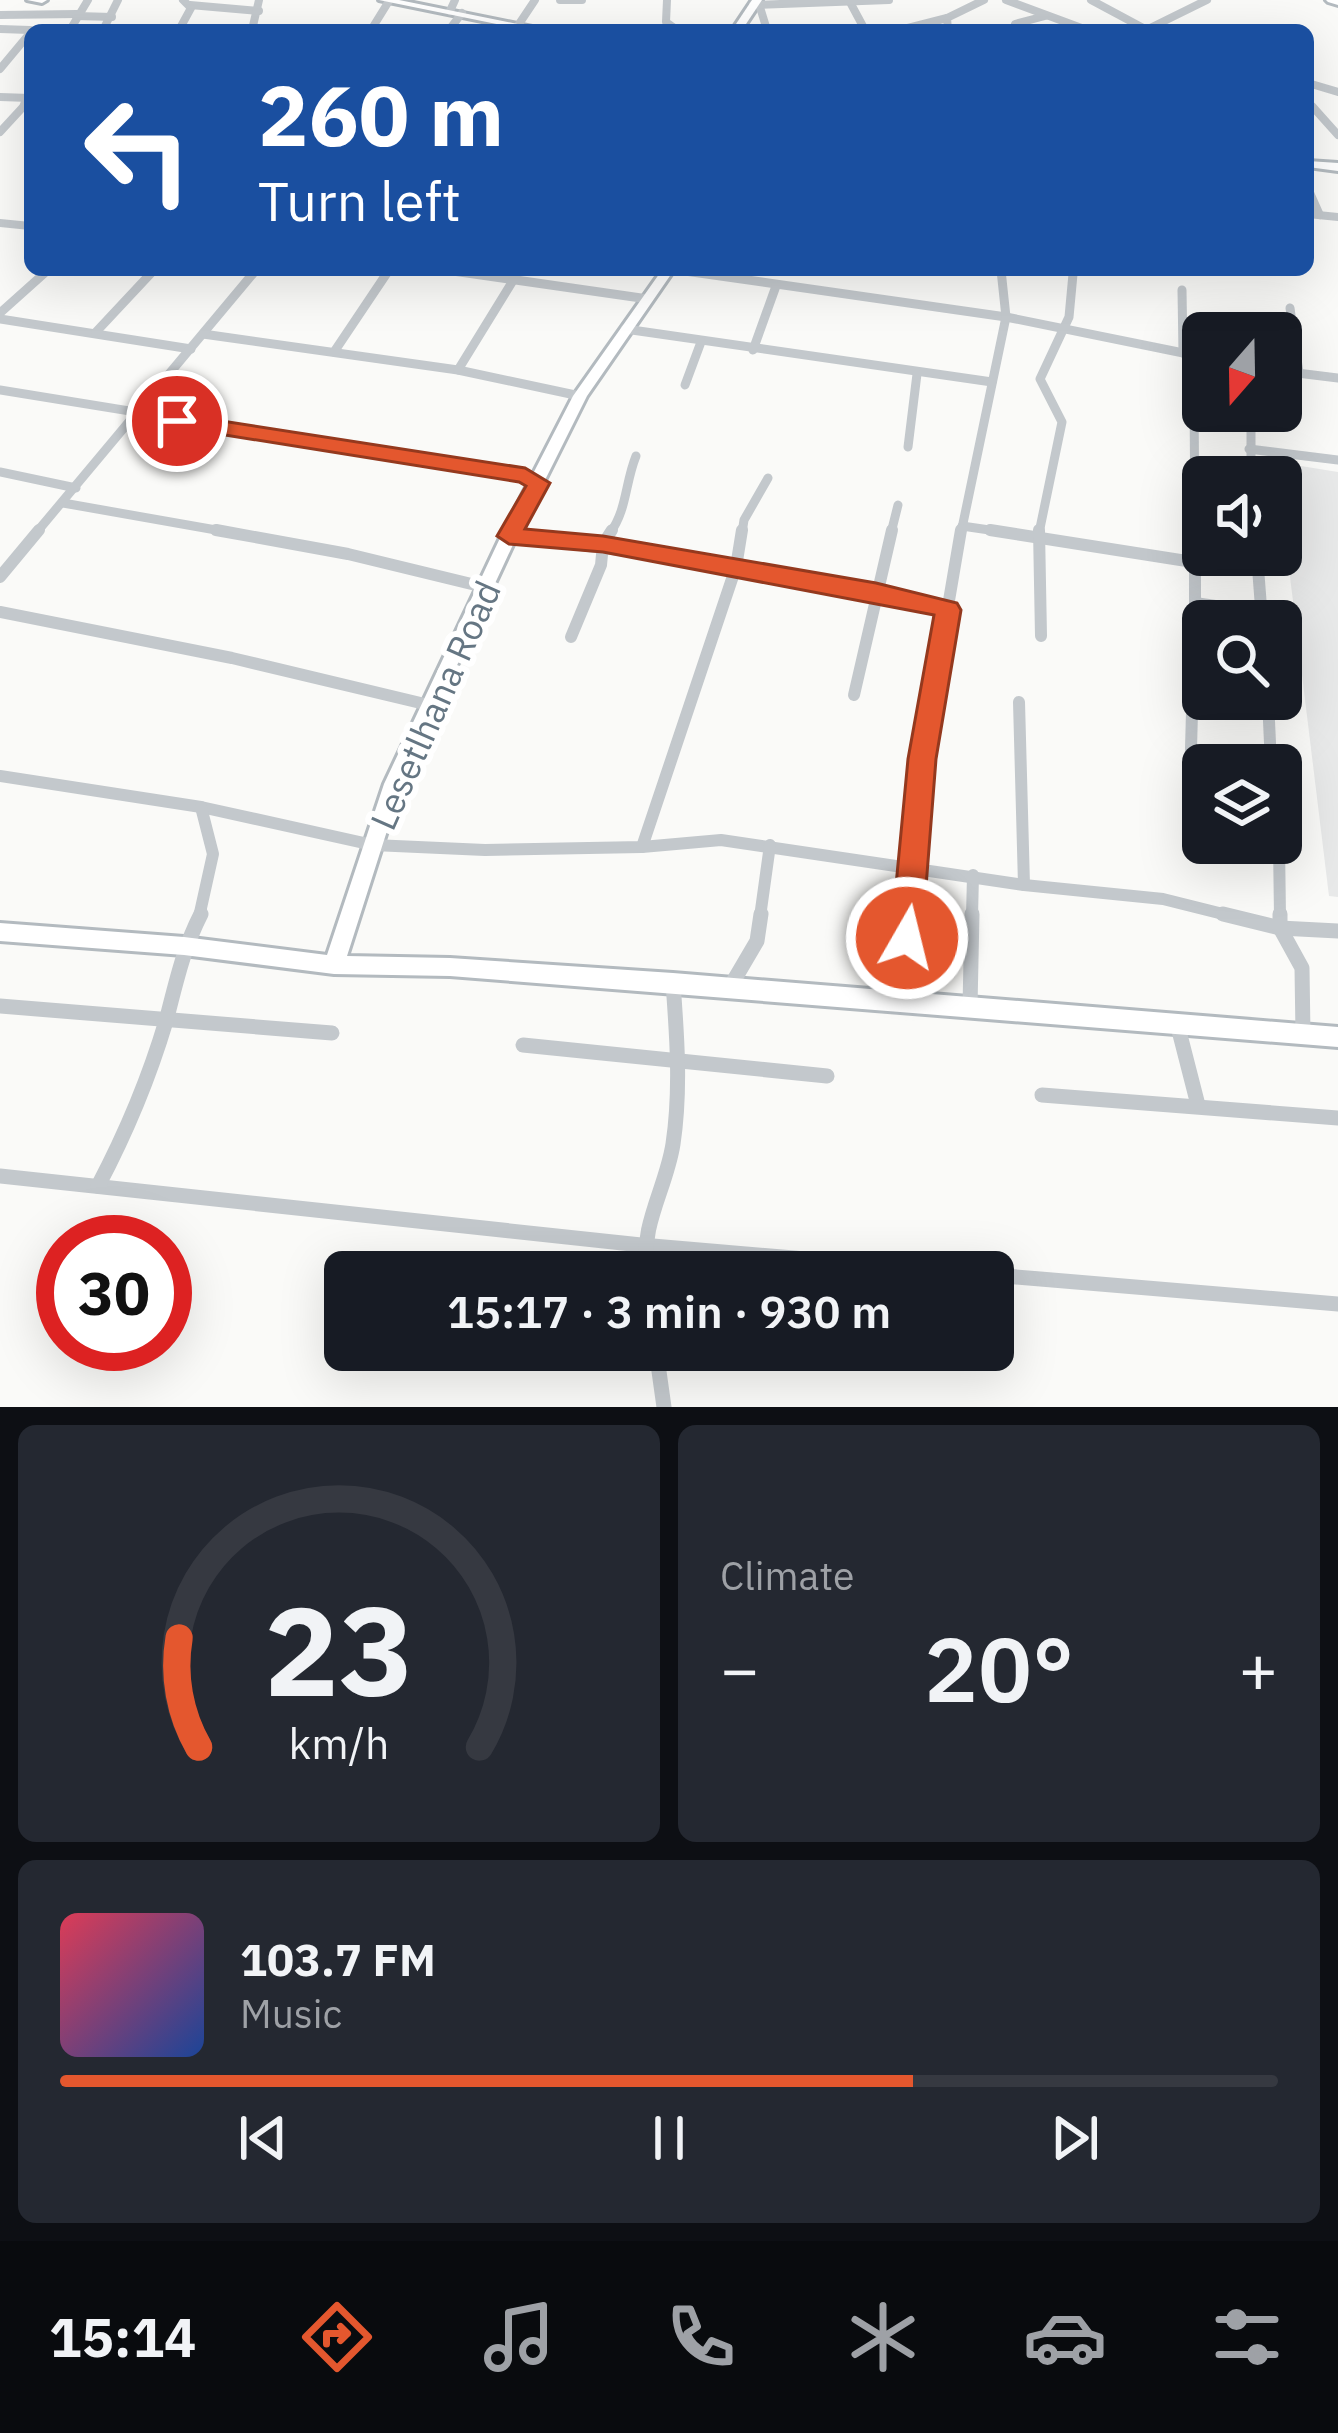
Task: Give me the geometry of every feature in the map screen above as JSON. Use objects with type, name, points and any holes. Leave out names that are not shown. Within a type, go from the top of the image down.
[{"type":"street","points":[[32,0],[42,0]]},
{"type":"street","points":[[72,24],[88,0]]},
{"type":"street","points":[[108,24],[118,0]]},
{"type":"street","points":[[254,24],[259,0]]},
{"type":"street","points":[[387,0],[456,8],[519,24],[535,0]]},
{"type":"street","points":[[560,0],[583,0]]},
{"type":"street","points":[[756,3],[889,0]]},
{"type":"street","points":[[923,24],[984,0]]},
{"type":"street","points":[[1006,0],[1071,24]]},
{"type":"street","points":[[1091,0],[1121,24]]},
{"type":"street","points":[[1158,24],[1207,0]]},
{"type":"street","points":[[186,3],[259,11]]},
{"type":"street","points":[[851,4],[862,24]]},
{"type":"street","points":[[0,15],[112,17]]},
{"type":"street","points":[[1016,24],[1049,16]]},
{"type":"street","points":[[946,18],[947,24]]},
{"type":"street","points":[[0,70],[5,57],[24,40]]},
{"type":"street","points":[[0,44],[21,44]]},
{"type":"street","points":[[0,132],[24,102]]},
{"type":"street","points":[[1314,109],[1338,135]]},
{"type":"street","points":[[1314,121],[1322,117]]},
{"type":"street","points":[[1314,202],[1320,215]]},
{"type":"street","points":[[1314,214],[1338,217]]},
{"type":"street","points":[[0,316],[42,276]]},
{"type":"street","points":[[96,332],[148,276]]},
{"type":"street","points":[[2,573],[251,276]]},
{"type":"street","points":[[334,352],[385,276]]},
{"type":"street","points":[[458,370],[510,276],[648,298]]},
{"type":"street","name":"Lesetlhana Road","points":[[334,965],[373,845],[428,705],[580,396],[664,276]]},
{"type":"street","points":[[715,276],[1006,317],[1182,353]]},
{"type":"street","points":[[880,998],[907,938],[922,759],[962,526],[1006,317],[1002,276]]},
{"type":"street","points":[[1041,636],[1038,537],[1062,422],[1040,379],[1075,305],[1072,276]]},
{"type":"street","points":[[753,350],[776,286]]},
{"type":"street","points":[[1181,290],[1182,322]]},
{"type":"street","points":[[1290,308],[1291,312]]},
{"type":"street","points":[[0,316],[191,349]]},
{"type":"street","points":[[625,329],[992,382]]},
{"type":"street","points":[[203,334],[458,370],[580,396]]},
{"type":"street","points":[[685,385],[701,342]]},
{"type":"street","points":[[1302,373],[1338,378]]},
{"type":"street","points":[[908,447],[917,374]]},
{"type":"street","points":[[0,390],[525,475],[539,483]]},
{"type":"street","points":[[1250,432],[1250,456]]},
{"type":"street","points":[[1249,449],[1338,460]]},
{"type":"street","points":[[572,637],[601,565],[603,544],[623,515],[625,483],[636,456]]},
{"type":"street","points":[[0,472],[76,488]]},
{"type":"street","points":[[642,847],[736,567],[744,520],[768,478]]},
{"type":"street","points":[[63,503],[348,554],[488,588]]},
{"type":"street","points":[[854,695],[898,505]]},
{"type":"street","points":[[962,526],[1182,560]]},
{"type":"street","points":[[509,536],[603,544],[876,592],[948,610]]},
{"type":"street","points":[[0,612],[232,658],[428,705]]},
{"type":"street","points":[[1018,702],[1024,885]]},
{"type":"street","points":[[0,776],[201,807],[373,845],[484,850],[642,847],[683,840],[770,845],[916,871],[1162,899],[1280,928],[1338,931]]},
{"type":"street","points":[[98,1186],[127,1131],[165,1023],[184,946],[203,909],[213,854],[201,807]]},
{"type":"street","points":[[730,987],[758,941],[770,845]]},
{"type":"street","points":[[1279,864],[1280,928],[1302,968],[1303,1034]]},
{"type":"street","points":[[970,1006],[973,875]]},
{"type":"street","points":[[0,932],[184,946],[334,965],[450,967],[730,987],[1338,1037]]},
{"type":"street","points":[[641,1251],[673,1150],[680,1060],[673,983]]},
{"type":"street","points":[[0,1006],[332,1033]]},
{"type":"street","points":[[1177,1023],[1198,1105]]},
{"type":"street","points":[[523,1045],[827,1076]]},
{"type":"street","points":[[1042,1095],[1338,1118]]},
{"type":"street","points":[[0,1176],[711,1251]]},
{"type":"street","points":[[1014,1277],[1338,1304]]},
{"type":"street","points":[[659,1371],[664,1407]]},
{"type":"shaded area","points":[[1302,466],[1338,472],[1338,897],[1329,896],[1302,675],[1302,600],[1293,600],[1290,576],[1302,576]]},
{"type":"route","points":[[177,421],[525,475],[539,483],[509,536],[603,544],[876,592],[948,610],[922,759],[907,938]]}]
